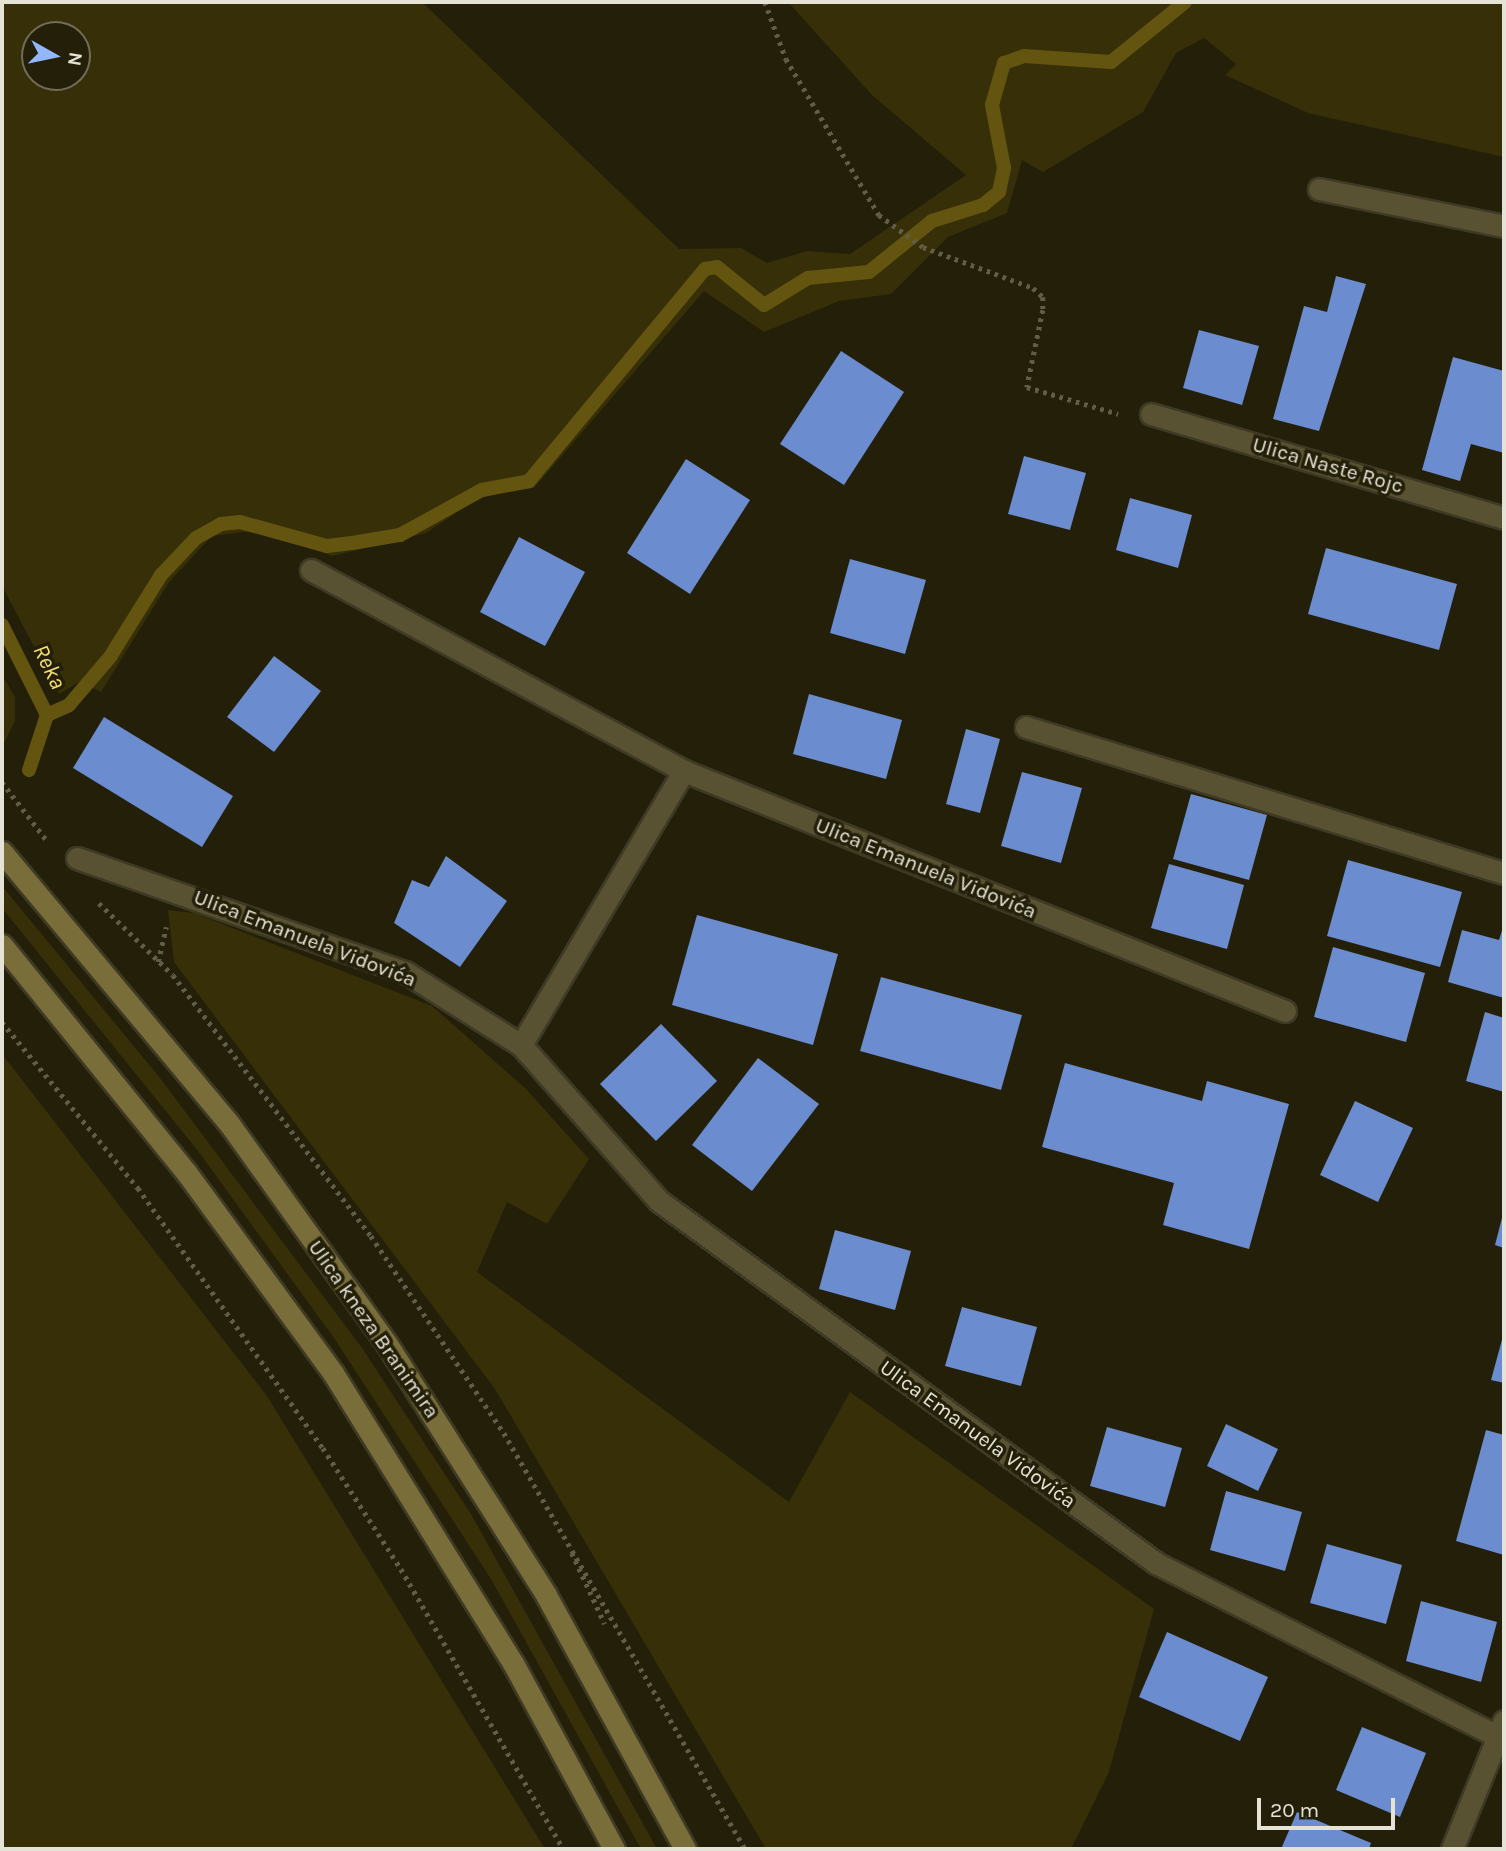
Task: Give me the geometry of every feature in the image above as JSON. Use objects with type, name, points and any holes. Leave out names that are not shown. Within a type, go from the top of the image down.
[{"type":"street","points":[[1319,190],[1504,226]]},
{"type":"street","name":"Ulica Naste Rojc","points":[[1151,415],[1504,518]]},
{"type":"street","name":"Ulica Emanuela Vidovića","points":[[311,570],[684,771],[1285,1011]]},
{"type":"street","points":[[1026,727],[1504,873]]},
{"type":"street","points":[[521,1045],[684,771]]},
{"type":"street","name":"Ulica kneza Branimira","points":[[2,852],[228,1122],[387,1344],[540,1584],[685,1849]]},
{"type":"street","name":"Ulica Emanuela Vidovića","points":[[77,858],[405,972],[521,1045],[659,1201],[1156,1563],[1501,1728]]},
{"type":"street","points":[[2,945],[186,1172],[333,1373],[513,1663],[614,1849]]},
{"type":"street","points":[[1452,1849],[1501,1728]]},
{"type":"path","points":[[765,2],[786,59],[879,215],[923,247],[1043,297],[1027,387],[1139,420],[1151,415]]},
{"type":"path","points":[[2,782],[54,849]]},
{"type":"path","points":[[96,900],[173,975],[371,1236],[562,1530],[745,1849]]},
{"type":"path","points":[[2,1022],[138,1188],[323,1448],[401,1569],[563,1849]]},
{"type":"shaded area","points":[[2,2],[422,2],[679,249],[741,248],[767,263],[807,251],[850,254],[966,175],[872,95],[788,2],[1504,2],[1504,157],[1308,113],[1225,75],[1236,64],[1204,38],[1176,53],[1143,112],[1043,172],[1022,160],[1007,213],[948,237],[891,294],[839,301],[764,332],[704,291],[534,488],[480,497],[426,533],[332,556],[260,530],[212,536],[169,582],[101,692],[79,682],[59,694],[2,586]]},
{"type":"shaded area","points":[[2,675],[15,697],[15,721],[4,743]]},
{"type":"shaded area","points":[[2,886],[160,1078],[362,1348],[471,1514],[657,1849],[641,1849],[491,1579],[334,1338],[198,1151],[2,908]]},
{"type":"shaded area","points":[[168,910],[194,913],[432,1006],[526,1089],[589,1159],[547,1224],[507,1202],[477,1272],[789,1502],[850,1392],[1154,1609],[1109,1772],[1071,1849],[766,1849],[495,1389],[174,962]]},
{"type":"shaded area","points":[[2,1054],[267,1396],[545,1849],[2,1849]]},
{"type":"building","points":[[1336,276],[1366,284],[1319,431],[1273,419],[1304,306],[1327,312]]},
{"type":"building","points":[[1199,330],[1259,346],[1242,405],[1183,388]]},
{"type":"building","points":[[841,351],[904,392],[844,485],[780,444]]},
{"type":"building","points":[[1453,357],[1504,371],[1504,453],[1471,444],[1460,481],[1422,470]]},
{"type":"building","points":[[1024,456],[1086,473],[1070,530],[1008,514]]},
{"type":"building","points":[[686,459],[750,500],[690,594],[627,553]]},
{"type":"building","points":[[1130,498],[1192,515],[1178,568],[1116,550]]},
{"type":"building","points":[[519,537],[585,572],[545,646],[480,612]]},
{"type":"building","points":[[1326,548],[1457,584],[1439,650],[1308,614]]},
{"type":"building","points":[[850,559],[926,580],[905,654],[830,633]]},
{"type":"building","points":[[274,656],[321,691],[274,752],[227,717]]},
{"type":"building","points":[[809,694],[902,720],[886,779],[793,754]]},
{"type":"building","points":[[104,717],[233,796],[202,847],[73,768]]},
{"type":"building","points":[[966,729],[1000,739],[980,813],[946,804]]},
{"type":"building","points":[[1022,772],[1082,788],[1061,863],[1001,846]]},
{"type":"building","points":[[1191,794],[1267,815],[1249,880],[1173,859]]},
{"type":"building","points":[[446,856],[507,901],[460,967],[394,923],[412,880],[429,887]]},
{"type":"building","points":[[1348,860],[1462,892],[1440,967],[1327,936]]},
{"type":"building","points":[[1169,864],[1244,885],[1227,949],[1151,928]]},
{"type":"building","points":[[697,915],[838,954],[813,1045],[672,1005]]},
{"type":"building","points":[[1504,924],[1504,998],[1448,982],[1462,930],[1499,940]]},
{"type":"building","points":[[1333,947],[1425,973],[1406,1042],[1314,1017]]},
{"type":"building","points":[[881,977],[1022,1015],[1001,1090],[860,1051]]},
{"type":"building","points":[[1485,1012],[1504,1018],[1504,1092],[1466,1081]]},
{"type":"building","points":[[661,1024],[717,1081],[656,1141],[600,1084]]},
{"type":"building","points":[[758,1058],[819,1104],[752,1191],[692,1145]]},
{"type":"building","points":[[1065,1063],[1202,1101],[1207,1081],[1289,1104],[1249,1249],[1163,1225],[1174,1183],[1042,1147]]},
{"type":"building","points":[[1355,1101],[1413,1128],[1378,1202],[1320,1175]]},
{"type":"building","points":[[1504,1214],[1504,1248],[1495,1245]]},
{"type":"building","points":[[835,1230],[911,1251],[895,1310],[819,1289]]},
{"type":"building","points":[[962,1307],[1037,1327],[1021,1386],[945,1366]]},
{"type":"building","points":[[1504,1336],[1504,1383],[1491,1380]]},
{"type":"building","points":[[1226,1424],[1278,1449],[1258,1491],[1207,1466]]},
{"type":"building","points":[[1107,1427],[1182,1448],[1165,1507],[1090,1486]]},
{"type":"building","points":[[1486,1430],[1504,1435],[1504,1555],[1456,1541]]},
{"type":"building","points":[[1226,1491],[1302,1512],[1285,1571],[1210,1550]]},
{"type":"building","points":[[1327,1544],[1402,1565],[1386,1624],[1310,1603]]},
{"type":"building","points":[[1421,1601],[1497,1622],[1481,1682],[1406,1661]]},
{"type":"building","points":[[1167,1632],[1268,1677],[1240,1741],[1139,1697]]},
{"type":"building","points":[[1362,1727],[1426,1753],[1400,1817],[1336,1790]]},
{"type":"building","points":[[1297,1812],[1371,1843],[1369,1849],[1281,1849]]},
{"type":"waterway","points":[[47,715],[69,705],[110,657],[161,575],[196,538],[221,524],[240,522],[327,546],[400,535],[482,490],[529,481],[705,269],[717,267],[764,305],[808,278],[869,272],[932,221],[983,205],[999,192],[1004,168],[992,105],[1004,63],[1024,56],[1111,62],[1185,2]]},
{"type":"waterway","name":"Reka","points":[[2,625],[47,715],[29,770]]}]
